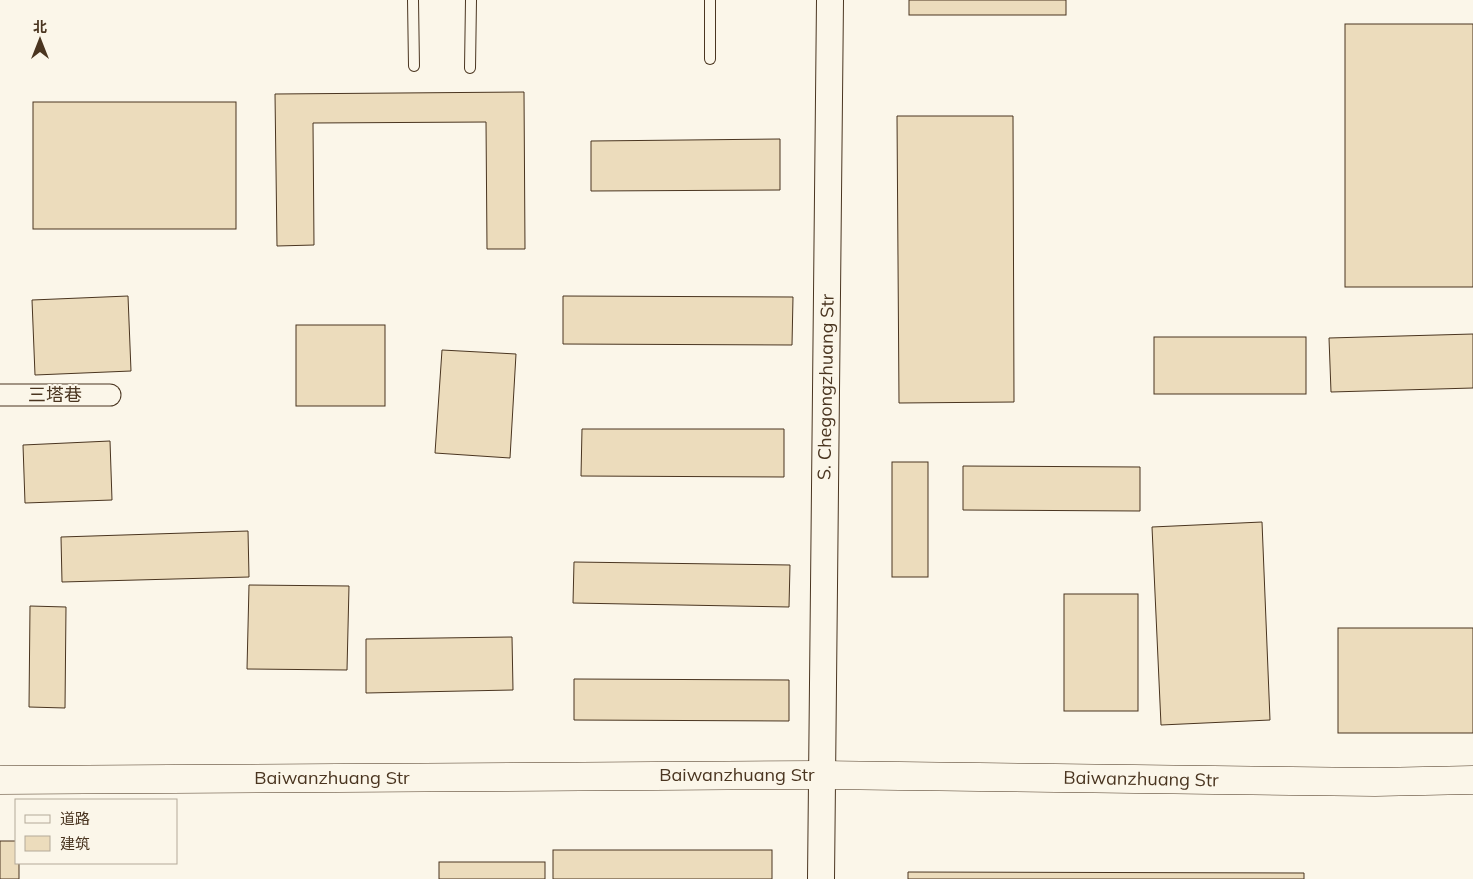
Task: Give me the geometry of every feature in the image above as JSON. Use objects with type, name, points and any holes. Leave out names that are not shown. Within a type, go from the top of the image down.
[{"type":"main road","name":"Baiwanzhuang Str","points":[[0,780],[821,775],[1375,782],[1473,780]]},
{"type":"street","name":"S. Chegongzhuang Str","points":[[820,879],[830,0]]},
{"type":"street","name":"三塔巷","points":[[0,395],[110,395]]},
{"type":"lane","points":[[413,0],[414,66]]},
{"type":"lane","points":[[470,68],[471,0]]},
{"type":"lane","points":[[710,0],[710,59]]},
{"type":"building","points":[[909,0],[1066,0],[1066,15],[909,15]]},
{"type":"building","points":[[1345,24],[1473,24],[1473,287],[1345,287]]},
{"type":"building","points":[[524,92],[525,249],[487,249],[486,122],[313,123],[314,245],[277,246],[275,94]]},
{"type":"building","points":[[33,102],[236,102],[236,229],[33,229]]},
{"type":"building","points":[[897,116],[1013,116],[1014,402],[899,403]]},
{"type":"building","points":[[780,139],[780,190],[591,191],[591,141]]},
{"type":"building","points":[[128,296],[131,371],[35,375],[32,300]]},
{"type":"building","points":[[563,296],[793,297],[792,345],[563,344]]},
{"type":"building","points":[[296,325],[385,325],[385,406],[296,406]]},
{"type":"building","points":[[1473,334],[1473,388],[1331,392],[1329,338]]},
{"type":"building","points":[[1154,337],[1306,337],[1306,394],[1154,394]]},
{"type":"building","points":[[442,350],[516,354],[510,458],[435,453]]},
{"type":"building","points":[[582,429],[784,429],[784,477],[581,476]]},
{"type":"building","points":[[110,441],[112,500],[25,503],[23,445]]},
{"type":"building","points":[[892,462],[928,462],[928,577],[892,577]]},
{"type":"building","points":[[963,466],[1140,467],[1140,511],[963,510]]},
{"type":"building","points":[[1262,522],[1270,720],[1161,725],[1152,527]]},
{"type":"building","points":[[248,531],[249,577],[62,582],[61,537]]},
{"type":"building","points":[[574,562],[790,565],[789,607],[573,603]]},
{"type":"building","points":[[249,585],[349,586],[347,670],[247,669]]},
{"type":"building","points":[[1064,594],[1138,594],[1138,711],[1064,711]]},
{"type":"building","points":[[30,606],[66,607],[65,708],[29,707]]},
{"type":"building","points":[[1338,628],[1473,628],[1473,733],[1338,733]]},
{"type":"building","points":[[512,637],[513,690],[366,693],[366,639]]},
{"type":"building","points":[[574,679],[789,680],[789,721],[574,720]]},
{"type":"building","points":[[0,841],[15,841],[15,864],[19,864],[19,879],[0,879]]},
{"type":"building","points":[[553,850],[772,850],[772,879],[553,879]]},
{"type":"building","points":[[439,862],[545,862],[545,879],[439,879]]},
{"type":"building","points":[[908,872],[1304,873],[1304,879],[908,879]]}]
